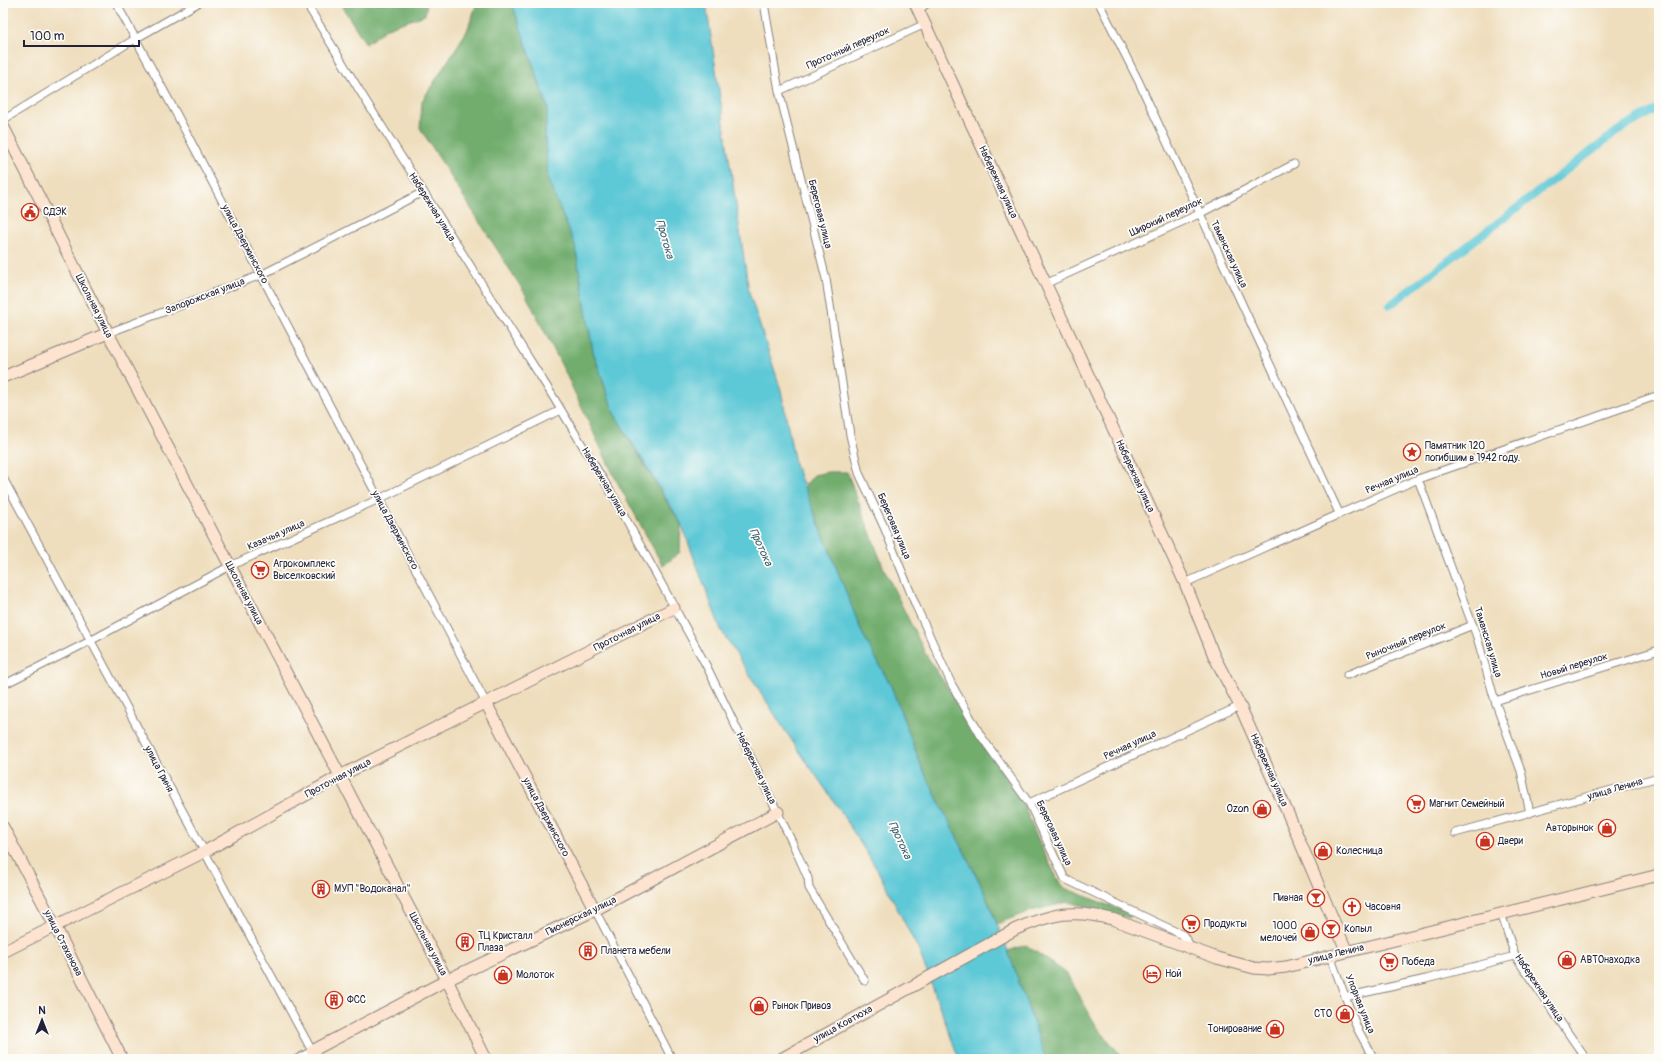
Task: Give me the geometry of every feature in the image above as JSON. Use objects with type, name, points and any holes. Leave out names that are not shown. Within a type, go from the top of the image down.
[{"type":"street","name":"улица Дзержинского","points":[[116,3],[177,115],[672,1059]]},
{"type":"street","points":[[3,120],[135,39],[198,3]]},
{"type":"street","name":"Набережная улица","points":[[306,3],[561,410],[615,499],[707,667],[778,812],[808,878],[809,888],[865,981]]},
{"type":"street","name":"Береговая улица","points":[[764,3],[779,91],[826,278],[850,435],[859,473],[952,685],[981,736],[1029,803],[1065,880],[1183,935],[1192,950]]},
{"type":"street","points":[[916,7],[928,3]]},
{"type":"street","name":"Таманская улица","points":[[1100,3],[1138,80],[1339,514]]},
{"type":"street","name":"Набережная улица","points":[[916,7],[1185,583],[1214,656],[1240,706],[1286,809],[1346,952]]},
{"type":"street","name":"Проточный переулок","points":[[779,91],[925,24]]},
{"type":"street","name":"Школьная улица","points":[[3,126],[108,333],[447,980],[486,1059]]},
{"type":"street","name":"Широкий переулок","points":[[1045,284],[1199,214],[1294,164]]},
{"type":"street","name":"Запорожская улица","points":[[3,377],[108,333],[261,275],[423,192]]},
{"type":"street","name":"Речная улица","points":[[1185,583],[1418,479],[1659,395]]},
{"type":"street","name":"Казачья улица","points":[[3,685],[90,641],[230,566],[379,500],[561,410]]},
{"type":"street","name":"улица Гриня","points":[[3,478],[314,1055]]},
{"type":"street","name":"Таманская улица","points":[[1418,479],[1473,625],[1495,701],[1521,771],[1530,813]]},
{"type":"street","name":"Проточная улица","points":[[3,952],[204,852],[340,776],[674,608]]},
{"type":"street","name":"Рыночный переулок","points":[[1347,675],[1473,625]]},
{"type":"street","name":"Новый переулок","points":[[1495,701],[1659,650]]},
{"type":"street","name":"Речная улица","points":[[1029,803],[1240,706]]},
{"type":"street","name":"улица Ленина","points":[[1455,833],[1659,776]]},
{"type":"street","name":"Пионерская улица","points":[[297,1059],[314,1055],[447,980],[595,910],[778,812]]},
{"type":"street","name":"улица Стаханова","points":[[3,828],[55,926],[122,1059]]},
{"type":"street","name":"улица Ленина","points":[[1016,929],[1044,917],[1066,913],[1082,914],[1112,919],[1192,950],[1254,968],[1268,969],[1286,967],[1659,875]]},
{"type":"street","name":"Набережная улица","points":[[1501,913],[1515,956],[1586,1059]]},
{"type":"street","name":"улица Ковтюха","points":[[781,1059],[1016,929]]},
{"type":"street","name":"Упорная улица","points":[[1330,956],[1357,1028],[1374,1059]]},
{"type":"street","points":[[1345,997],[1426,979],[1515,956]]},
{"type":"green space","points":[[340,3],[427,3],[425,15],[387,28],[366,44]]},
{"type":"green space","points":[[477,3],[512,3],[548,108],[545,134],[548,180],[575,245],[593,352],[614,413],[660,491],[681,523],[680,552],[663,566],[614,476],[565,372],[526,295],[420,128],[422,101],[467,31]]},
{"type":"green space","points":[[828,472],[847,472],[884,569],[925,653],[1024,806],[1043,851],[1062,887],[1130,914],[1130,918],[1068,902],[1027,912],[997,924],[982,887],[922,768],[891,686],[863,635],[804,487],[814,475]]},
{"type":"green space","points":[[1026,945],[1066,973],[1097,1027],[1124,1059],[1046,1059],[1008,951]]},
{"type":"water","name":"Протока","points":[[512,3],[706,3],[749,292],[781,390],[795,464],[863,635],[891,686],[922,768],[982,887],[1008,951],[1046,1059],[959,1059],[919,951],[878,871],[837,806],[786,732],[721,630],[681,523],[614,413],[593,351],[575,245],[548,180],[545,134],[548,108]]},
{"type":"waterway","points":[[1390,305],[1619,130],[1659,108]]},
{"type":"place","name":"СДЭК","points":[[30,212]]},
{"type":"place","name":"Памятник 120 погибшим в 1942 году.","points":[[1412,452]]},
{"type":"place","name":"Агрокомплекс Выселковский","points":[[260,570]]},
{"type":"place","name":"Магнит Семейный","points":[[1416,804]]},
{"type":"place","name":"Ozon","points":[[1262,809]]},
{"type":"place","name":"Авторынок","points":[[1607,828]]},
{"type":"place","name":"Двери","points":[[1485,841]]},
{"type":"place","name":"Колесница","points":[[1323,851]]},
{"type":"place","name":"МУП \"Водоканал\"","points":[[321,889]]},
{"type":"place","name":"Пивная","points":[[1316,898]]},
{"type":"place","name":"Часовня","points":[[1352,907]]},
{"type":"place","name":"Продукты","points":[[1191,924]]},
{"type":"place","name":"Копыл","points":[[1331,929]]},
{"type":"place","name":"1000 мелочей","points":[[1310,932]]},
{"type":"place","name":"ТЦ Кристалл Плаза","points":[[465,942]]},
{"type":"place","name":"Планета мебели","points":[[588,951]]},
{"type":"place","name":"АВТОнаходка","points":[[1567,960]]},
{"type":"place","name":"Победа","points":[[1389,962]]},
{"type":"place","name":"Ной","points":[[1152,974]]},
{"type":"place","name":"Молоток","points":[[503,975]]},
{"type":"place","name":"ФСС","points":[[334,1000]]},
{"type":"place","name":"Рынок Привоз","points":[[759,1006]]},
{"type":"place","name":"СТО","points":[[1345,1014]]},
{"type":"place","name":"Тонирование","points":[[1275,1029]]}]
